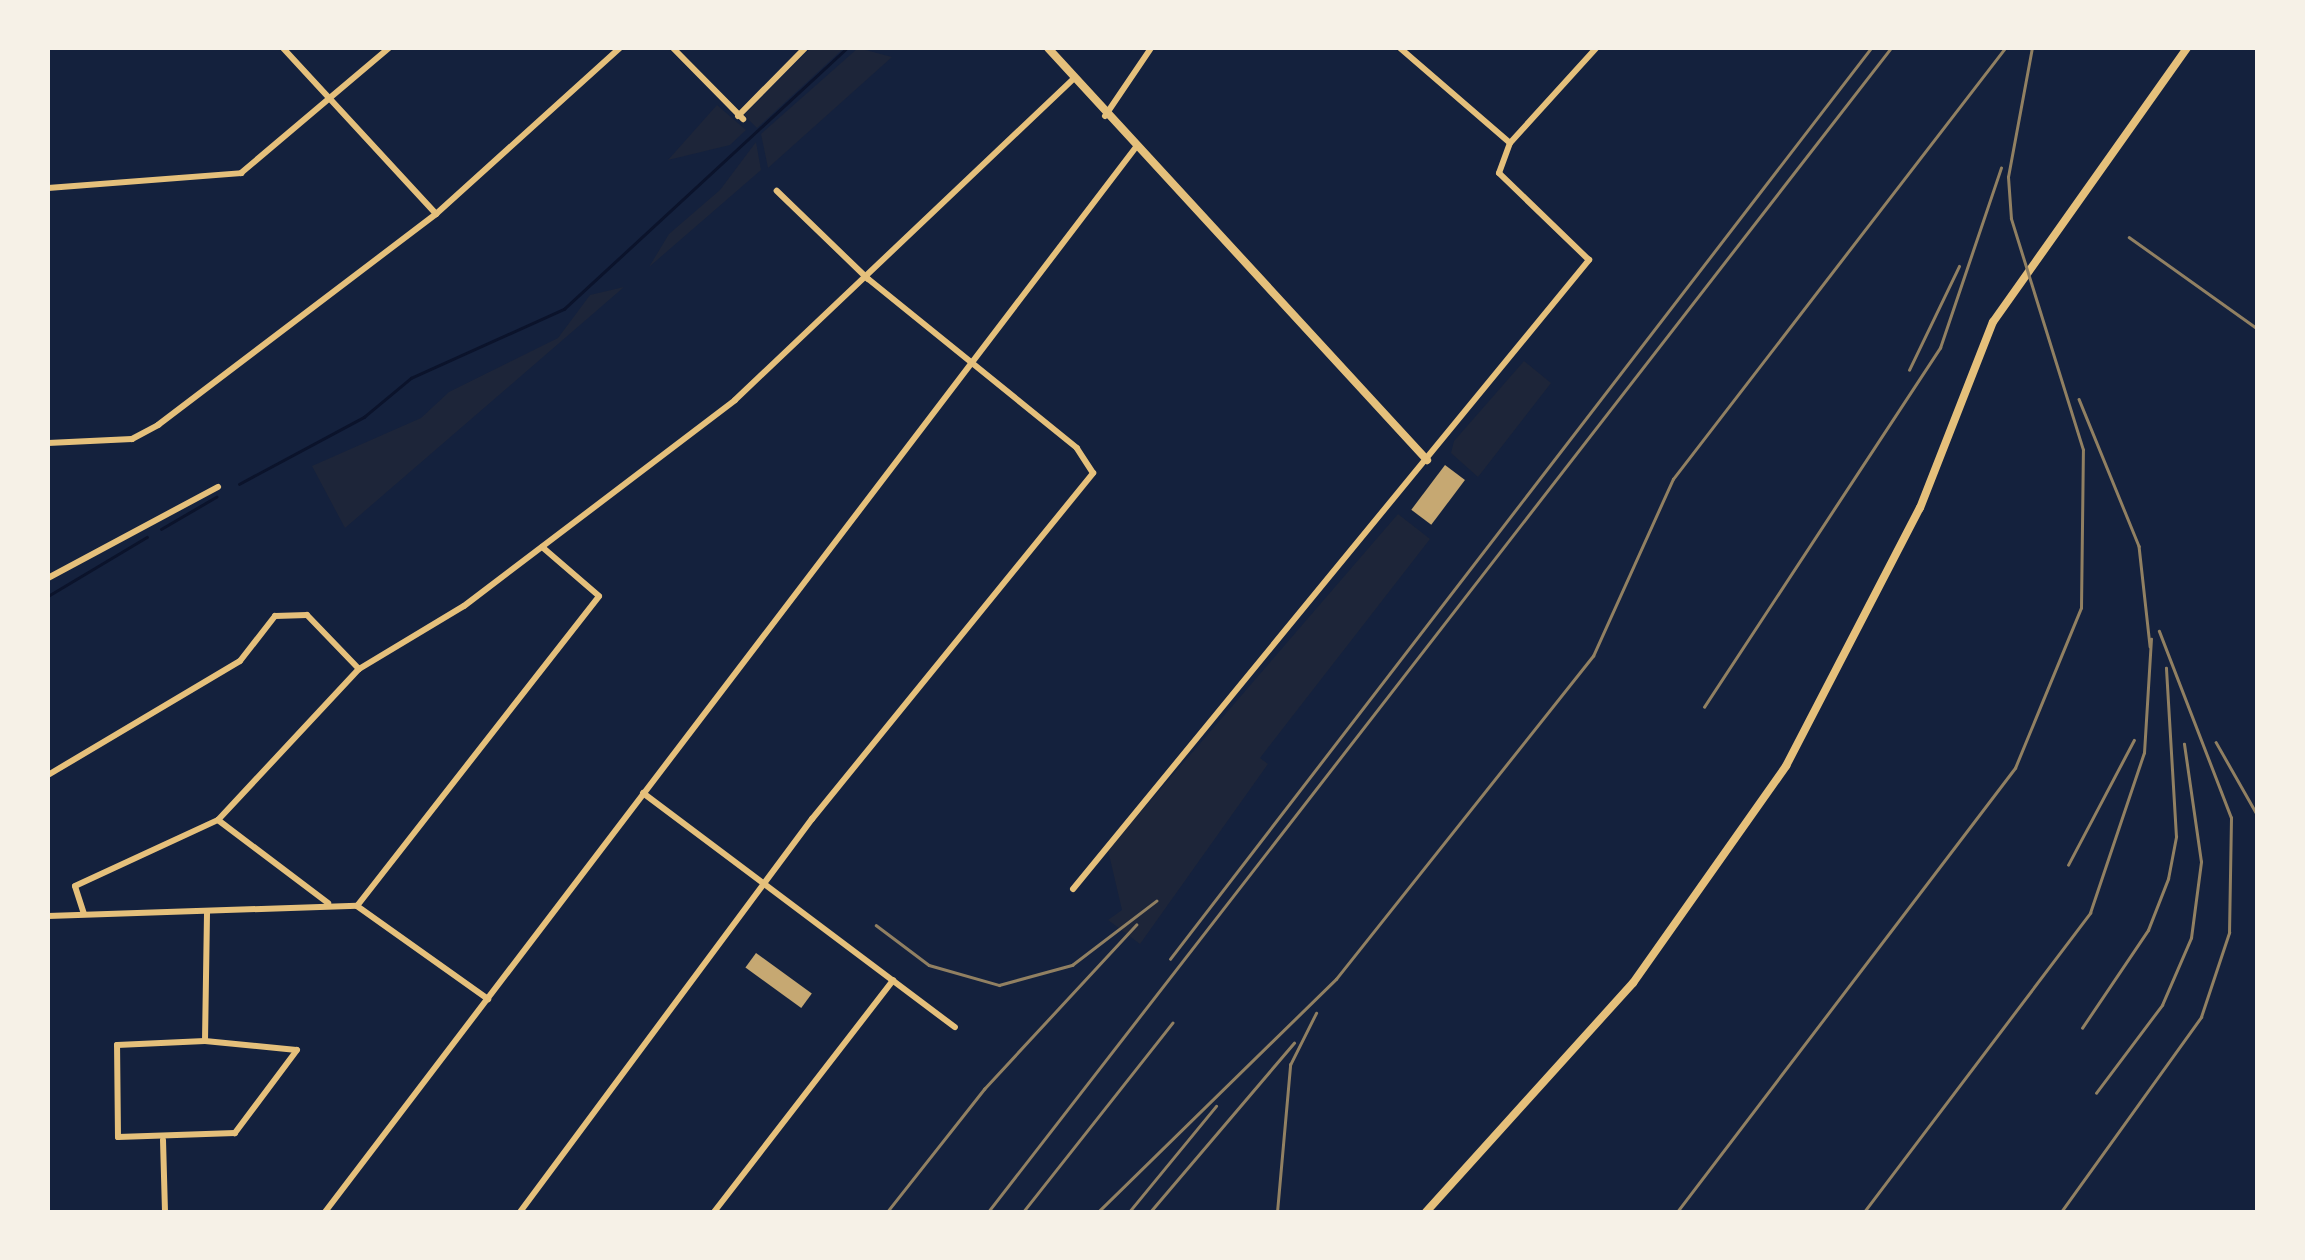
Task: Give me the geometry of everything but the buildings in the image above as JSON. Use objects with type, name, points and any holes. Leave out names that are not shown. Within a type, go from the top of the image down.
[{"type":"street","points":[[284,48],[436,214]]},
{"type":"street","points":[[48,188],[242,173],[390,48]]},
{"type":"street","points":[[48,443],[132,439],[158,425],[436,214],[620,48]]},
{"type":"street","points":[[674,48],[740,118],[805,48]]},
{"type":"street","points":[[1048,48],[1105,116],[1427,460]]},
{"type":"street","points":[[1105,116],[1151,48]]},
{"type":"street","points":[[1400,48],[1510,143]]},
{"type":"street","points":[[1073,889],[1589,260],[1512,194],[1499,172],[1510,143],[1596,48]]},
{"type":"street","points":[[1426,1212],[1623,996],[1786,766],[1920,508],[1993,322],[2187,48]]},
{"type":"street","points":[[84,914],[76,886],[218,820],[359,669],[542,548],[734,400],[868,279],[1074,78]]},
{"type":"street","points":[[326,1212],[1136,147]]},
{"type":"street","points":[[520,1212],[764,884],[1093,472],[1077,448],[868,279],[777,191]]},
{"type":"street","points":[[48,578],[218,486]]},
{"type":"street","points":[[357,906],[599,596],[542,548]]},
{"type":"street","points":[[48,775],[240,661],[275,616],[307,615],[359,669]]},
{"type":"street","points":[[643,792],[955,1027]]},
{"type":"street","points":[[218,820],[329,904]]},
{"type":"street","points":[[48,916],[357,906],[488,999]]},
{"type":"street","points":[[205,1041],[206,912]]},
{"type":"street","points":[[714,1212],[893,980]]},
{"type":"street","points":[[205,1041],[297,1050],[235,1133],[163,1140],[118,1137],[117,1046],[205,1041]]},
{"type":"street","points":[[163,1140],[164,1212]]},
{"type":"shaded area","points":[[811,48],[844,48],[757,128],[744,115]]},
{"type":"shaded area","points":[[858,48],[892,57],[768,168],[761,134]]},
{"type":"shaded area","points":[[717,105],[746,130],[730,145],[668,160]]},
{"type":"shaded area","points":[[756,142],[761,170],[649,267],[669,234],[720,190]]},
{"type":"shaded area","points":[[624,287],[345,528],[312,466],[421,418],[449,392],[558,338],[590,295]]},
{"type":"shaded area","points":[[1524,361],[1551,383],[1478,477],[1451,453],[1454,441]]},
{"type":"shaded area","points":[[1398,514],[1430,539],[1260,758],[1268,764],[1140,944],[1108,920],[1122,910],[1108,850]]},
{"type":"waterway","points":[[239,484],[364,417],[411,378],[564,309],[847,48]]},
{"type":"waterway","points":[[161,529],[216,497]]},
{"type":"waterway","points":[[48,596],[147,537]]},
{"type":"railway","points":[[1170,959],[1871,48]]},
{"type":"railway","points":[[988,1212],[1891,48]]},
{"type":"railway","points":[[1098,1212],[1336,979],[1593,656],[1673,479],[2005,48]]},
{"type":"railway","points":[[1677,1212],[2015,768],[2081,608],[2083,450],[2011,219],[2008,177],[2032,48]]},
{"type":"railway","points":[[1704,707],[1940,348],[2001,168]]},
{"type":"railway","points":[[2129,237],[2258,329]]},
{"type":"railway","points":[[1909,370],[1959,266]]},
{"type":"railway","points":[[2079,399],[2139,546],[2150,646]]},
{"type":"railway","points":[[2061,1212],[2201,1017],[2229,933],[2231,818],[2159,631]]},
{"type":"railway","points":[[1864,1212],[2090,913],[2144,753],[2151,639]]},
{"type":"railway","points":[[2082,1028],[2148,930],[2168,879],[2176,837],[2166,668]]},
{"type":"railway","points":[[2068,865],[2134,740]]},
{"type":"railway","points":[[2216,742],[2258,816]]},
{"type":"railway","points":[[2096,1093],[2162,1005],[2191,938],[2201,862],[2184,744]]},
{"type":"railway","points":[[876,925],[929,965],[999,985],[1072,965],[1156,901]]},
{"type":"railway","points":[[887,1212],[984,1089],[1136,925]]},
{"type":"railway","points":[[1277,1212],[1290,1065],[1316,1013]]},
{"type":"railway","points":[[1023,1212],[1172,1023]]},
{"type":"railway","points":[[1150,1212],[1294,1043]]},
{"type":"railway","points":[[1129,1212],[1216,1106]]}]
